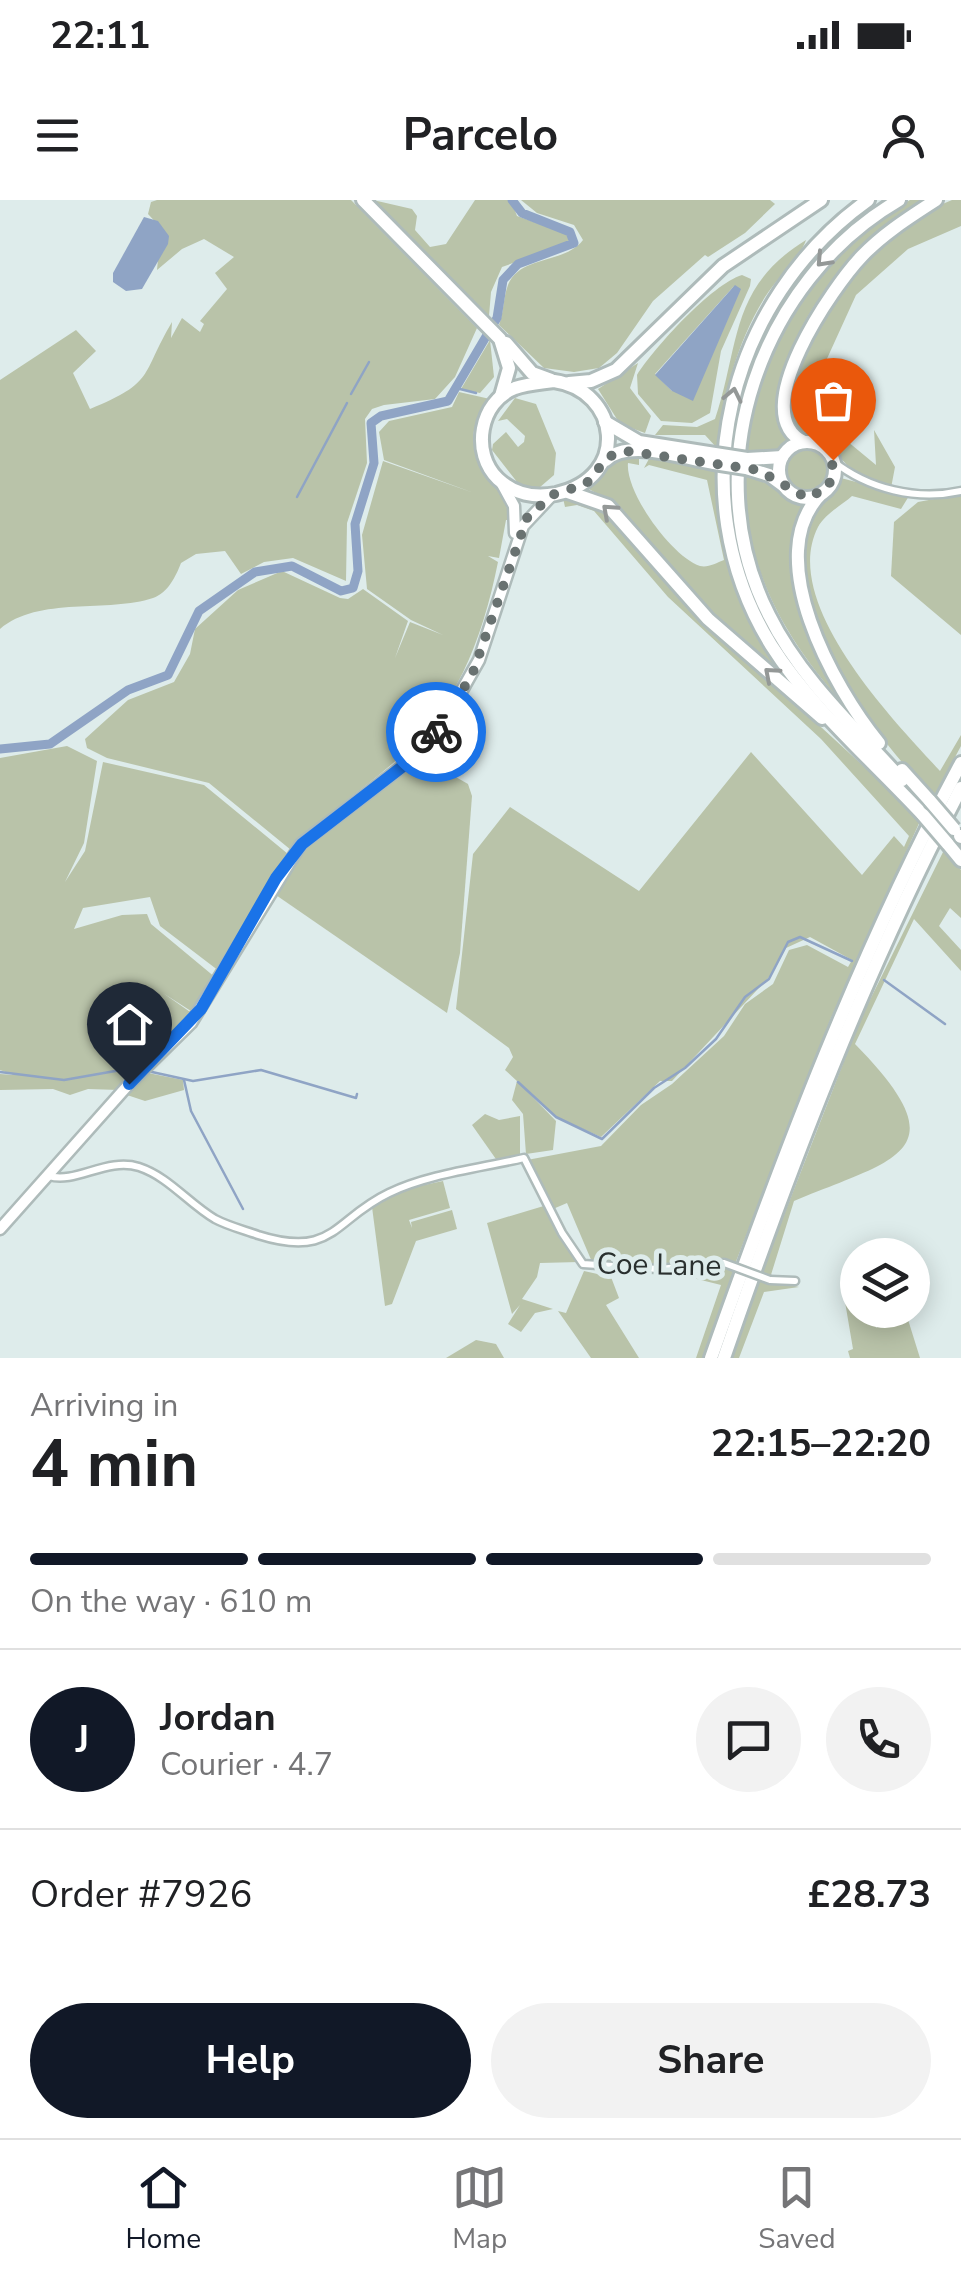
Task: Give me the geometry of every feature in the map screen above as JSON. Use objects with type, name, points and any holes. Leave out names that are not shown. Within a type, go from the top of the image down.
[{"type":"highway","points":[[363,200],[532,373],[586,394],[603,420],[631,440],[714,459]]},
{"type":"highway","points":[[496,402],[516,388],[590,382],[616,370],[723,266],[821,200]]},
{"type":"highway","points":[[868,200],[804,256],[766,308],[734,387],[723,457],[728,529],[750,603],[785,665],[847,734],[957,838],[961,860]]},
{"type":"highway","points":[[899,200],[844,238],[800,288],[769,341],[747,406],[737,482],[740,528],[759,595],[796,659],[927,808]]},
{"type":"highway","points":[[927,808],[850,702],[814,628],[797,548],[804,517],[840,475],[820,445],[804,442],[787,428],[784,405],[808,332],[861,256],[916,213],[940,200]]},
{"type":"highway","points":[[499,338],[508,378],[484,424],[482,446],[489,468],[501,482],[525,494],[559,493],[608,506],[708,619],[822,718],[847,734]]},
{"type":"highway","points":[[603,420],[608,444],[604,462]]},
{"type":"highway","points":[[746,464],[782,457],[804,442]]},
{"type":"highway","points":[[559,493],[586,484],[612,454],[631,451],[746,464],[807,498],[822,493]]},
{"type":"highway","points":[[782,457],[780,474],[786,488]]},
{"type":"highway","points":[[711,1358],[844,1006],[961,763]]},
{"type":"highway","points":[[724,1358],[862,996],[961,788]]},
{"type":"highway","points":[[862,996],[961,806]]},
{"type":"main road","points":[[501,482],[516,510],[513,549]]},
{"type":"main road","points":[[0,1229],[129,1084],[191,1022],[276,878],[302,844],[407,763],[444,722],[479,660],[513,549],[527,518],[559,493]]},
{"type":"street","points":[[840,475],[907,494],[961,491]]},
{"type":"street","points":[[428,757],[466,708]]},
{"type":"street","name":"Coe Lane","points":[[49,1176],[59,1178],[108,1165],[138,1167],[176,1188],[216,1220],[295,1243],[316,1242],[344,1227],[392,1191],[524,1158],[583,1264],[658,1270],[724,1263],[770,1280],[795,1281]]},
{"type":"green space","points":[[351,200],[477,328],[455,377],[435,399],[384,405],[372,409],[365,419],[367,463],[347,523],[346,581],[293,558],[264,562],[241,574],[225,551],[196,554],[181,563],[167,588],[153,598],[34,612],[0,629],[0,380],[76,330],[96,351],[73,373],[90,409],[137,384],[172,322],[171,338],[182,318],[200,332],[204,324],[200,321],[227,289],[215,273],[234,257],[204,239],[182,249],[157,270],[161,228],[148,214],[151,202]]},
{"type":"green space","points":[[373,200],[412,209],[417,216],[415,230],[430,247],[446,244],[475,200],[511,200],[517,216],[568,234],[569,243],[502,267],[491,292],[489,316]]},
{"type":"green space","points":[[521,200],[770,200],[775,204],[745,233],[708,257],[705,255],[653,301],[617,353],[599,368],[574,372],[544,368],[499,325],[506,290],[514,275],[575,248],[583,240],[574,225],[537,213]]},
{"type":"green space","points":[[910,200],[926,200],[873,238],[827,288],[808,316],[783,378],[778,415],[788,439],[776,452],[744,450],[766,371],[797,305],[843,249]]},
{"type":"green space","points":[[952,200],[961,200],[961,226],[908,249],[856,295],[815,385],[818,417],[876,465],[874,430],[895,467],[891,488],[851,469],[821,438],[796,429],[789,404],[792,387],[813,336],[860,265],[902,227]]},
{"type":"green space","points":[[806,240],[765,297],[746,333],[723,408],[717,448],[705,435],[655,435],[663,425],[697,427],[715,419],[734,342],[750,298],[781,258]]},
{"type":"green space","points":[[742,275],[751,279],[721,351],[710,413],[692,423],[661,421],[638,394],[637,375],[685,318]],"holes":[[[734,286],[672,391],[655,374]]]},
{"type":"green space","points":[[490,340],[494,377],[480,393],[461,389]]},
{"type":"green space","points":[[638,363],[630,388],[651,416],[645,433],[620,424],[598,389]]},
{"type":"green space","points":[[459,392],[490,399],[478,418],[475,449],[505,503],[510,520],[506,520],[499,558],[488,556],[498,562],[484,620],[463,673],[414,743],[291,850],[209,783],[107,758],[87,748],[85,739],[128,700],[174,682],[190,654],[195,629],[238,590],[282,571],[340,598],[348,599],[363,589],[408,621],[395,658],[410,622],[443,635],[411,620],[367,589],[362,535],[383,461],[474,493],[384,460],[379,432],[389,421],[452,407]]},
{"type":"green space","points":[[515,398],[536,404],[556,453],[554,475],[539,488],[521,487],[492,450],[506,432],[518,447],[524,442],[525,436],[507,419],[498,421]]},
{"type":"green space","points":[[806,445],[822,452],[829,468],[822,484],[806,491],[790,484],[783,468],[790,452]]},
{"type":"green space","points":[[639,456],[639,465],[628,463],[642,506],[664,537],[700,566],[724,560],[707,480],[649,465],[644,468],[650,457],[716,469],[723,529],[739,584],[762,636],[794,687],[723,627],[614,503],[587,488],[615,458]]},
{"type":"green space","points":[[743,474],[808,500],[797,525],[797,579],[816,635],[852,714],[808,660],[774,604],[752,543]]},
{"type":"green space","points":[[841,478],[909,496],[901,509],[852,496],[821,522],[810,557],[814,590],[847,659],[940,771],[961,735],[961,746],[933,798],[863,711],[841,677],[809,607],[802,571],[803,535],[818,504]]},
{"type":"green space","points":[[961,494],[961,635],[891,576],[894,522],[918,502]]},
{"type":"green space","points":[[563,498],[609,513],[636,549],[696,612],[921,819],[831,1018],[735,1264],[717,1260],[658,1266],[592,1262],[567,1203],[553,1209],[527,1160],[601,1146],[641,1105],[672,1084],[724,1036],[745,1004],[773,984],[789,950],[807,945],[848,967],[852,960],[810,937],[786,948],[772,974],[672,1081],[660,1081],[601,1137],[556,1117],[505,1070],[513,1057],[509,1048],[456,1009],[473,854],[510,807],[639,891],[751,752],[862,875],[894,836],[904,847],[909,836],[821,739],[668,597],[594,511],[577,505],[565,507]]},
{"type":"green space","points":[[67,746],[97,761],[84,843],[65,882],[85,851],[103,762],[204,785],[288,854],[219,971],[160,926],[150,897],[83,908],[74,929],[122,915],[147,914],[151,924],[216,978],[194,1013],[163,993],[193,1014],[119,1090],[88,1089],[70,1095],[53,1089],[0,1090],[0,1074],[14,1075],[0,1070],[0,758]]},
{"type":"green space","points":[[419,756],[468,784],[472,796],[460,953],[447,1013],[273,893],[313,838]]},
{"type":"green space","points":[[945,848],[961,870],[961,918],[950,908],[939,926],[961,950],[961,971],[914,919],[855,1044],[887,1080],[905,1108],[910,1130],[903,1147],[887,1161],[794,1201],[770,1278],[761,1274],[860,1020]]},
{"type":"green space","points":[[148,1073],[183,1080],[184,1090],[145,1101],[127,1095]]},
{"type":"green space","points":[[517,1081],[556,1121],[553,1150],[526,1154],[523,1114],[512,1100]]},
{"type":"green space","points":[[485,1114],[499,1120],[520,1116],[520,1156],[498,1162],[472,1125]]},
{"type":"green space","points":[[443,1181],[450,1208],[409,1220],[412,1228],[411,1222],[452,1210],[457,1229],[416,1241],[392,1304],[385,1306],[372,1207],[396,1191]]},
{"type":"green space","points":[[547,1205],[579,1262],[540,1263],[537,1277],[522,1299],[553,1309],[535,1313],[521,1332],[508,1324],[520,1305],[512,1314],[487,1223]]},
{"type":"green space","points":[[712,1262],[734,1269],[703,1358],[696,1358],[721,1285],[669,1272]]},
{"type":"green space","points":[[584,1271],[611,1277],[619,1298],[606,1305],[639,1358],[591,1358],[558,1311],[566,1313]]},
{"type":"green space","points":[[759,1278],[799,1287],[764,1292],[739,1358],[731,1358]]},
{"type":"green space","points":[[849,1328],[911,1328],[920,1358],[850,1358],[848,1351],[853,1349]]},
{"type":"green space","points":[[476,1340],[496,1344],[504,1358],[446,1358]]},
{"type":"water","points":[[144,217],[158,221],[169,236],[168,244],[142,289],[126,291],[113,282],[113,273]]},
{"type":"water","points":[[735,285],[741,289],[693,401],[672,391],[655,375]]},
{"type":"waterway","points":[[0,749],[50,744],[128,690],[168,675],[199,611],[255,572],[292,566],[341,591],[353,588],[358,571],[355,524],[374,463],[371,423],[381,416],[448,401],[497,318],[503,280],[518,264],[574,243],[570,232],[522,213],[512,200]]},
{"type":"waterway","points":[[351,394],[369,362]]},
{"type":"waterway","points":[[456,388],[476,393]]},
{"type":"waterway","points":[[297,497],[347,403]]},
{"type":"waterway","points":[[518,1082],[556,1117],[602,1139],[654,1088],[685,1068],[716,1039],[745,997],[769,979],[788,942],[800,937],[852,961]]},
{"type":"waterway","points":[[884,980],[945,1024]]},
{"type":"waterway","points":[[0,1072],[64,1080],[138,1067]]},
{"type":"waterway","points":[[152,1072],[193,1081],[261,1070],[356,1098],[357,1094]]},
{"type":"waterway","points":[[184,1080],[191,1111],[243,1209]]},
{"type":"way so far","points":[[436,732],[472,675],[523,526],[533,510],[552,495],[586,484],[608,457],[625,451],[758,470],[792,493],[807,498],[829,487],[835,471],[833,460]]},
{"type":"route","points":[[129,1084],[201,1009],[276,878],[302,844],[336,813],[407,763],[436,732]]}]
